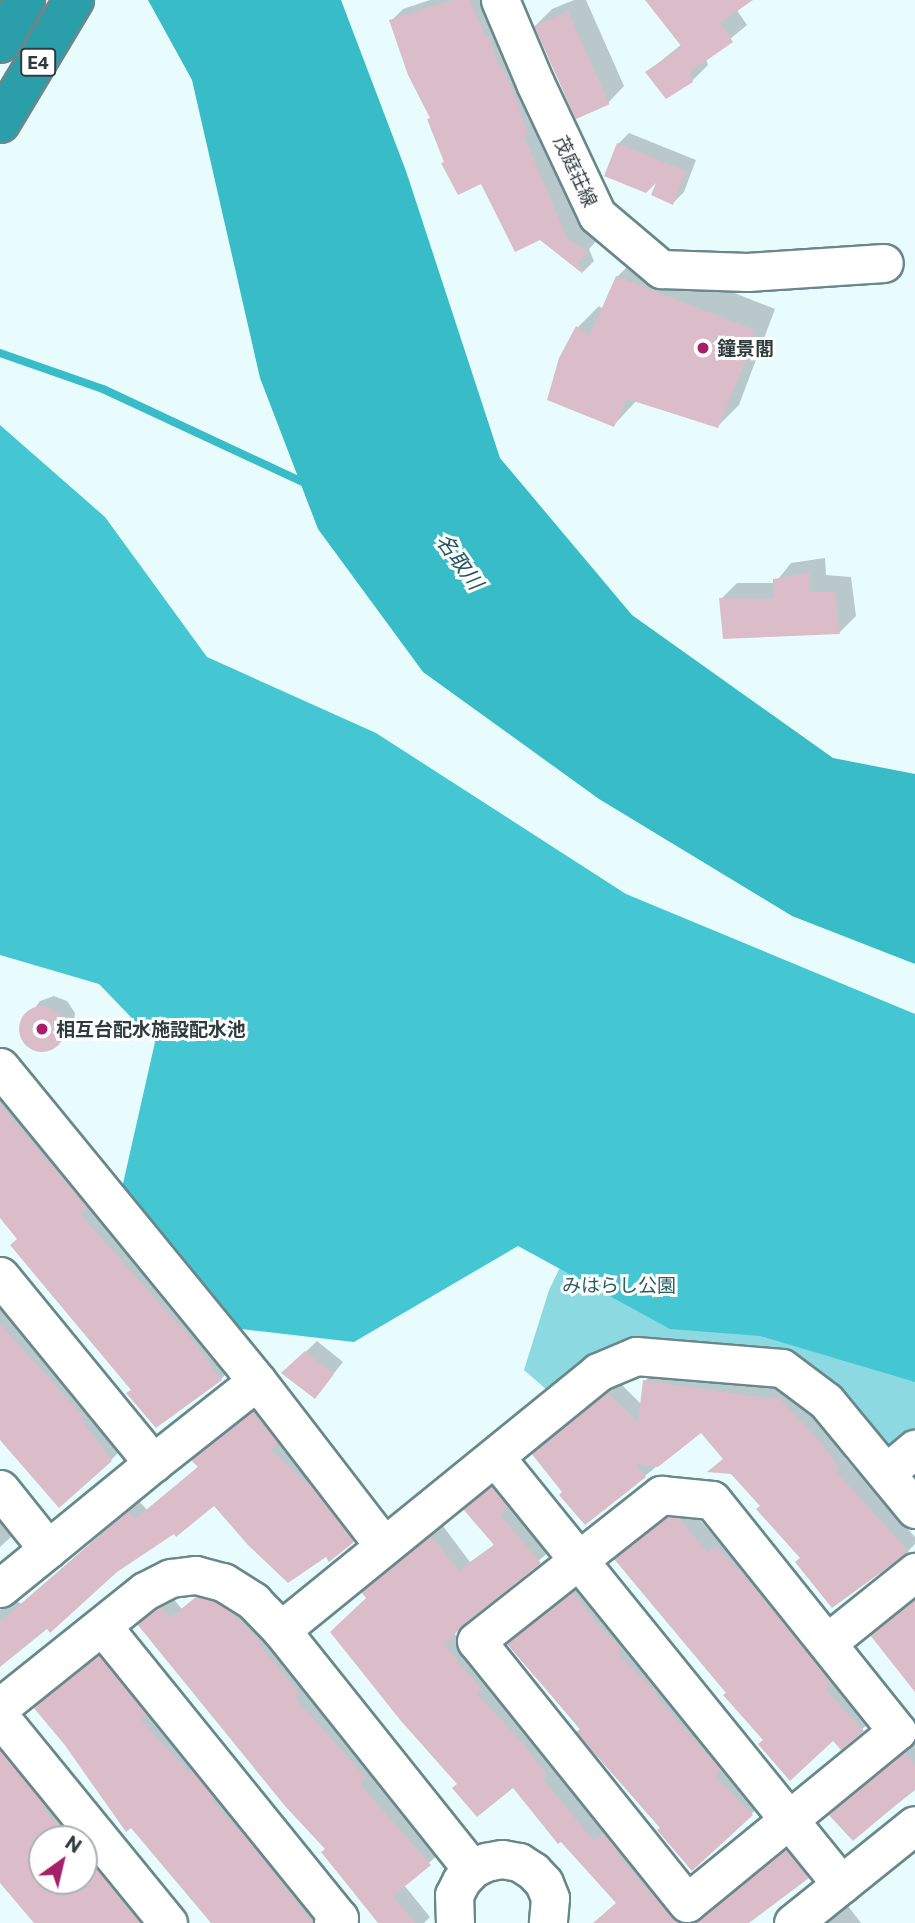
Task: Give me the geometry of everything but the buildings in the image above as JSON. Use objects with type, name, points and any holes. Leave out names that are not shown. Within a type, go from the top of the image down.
[{"type":"highway","name":"E4","points":[[0,43],[25,0]]},
{"type":"highway","name":"E4","points":[[0,123],[74,0]]},
{"type":"street","name":"茂庭荘線","points":[[500,0],[535,83],[597,215],[661,269],[747,272],[884,263]]},
{"type":"street","points":[[0,1067],[257,1381],[384,1546]]},
{"type":"street","points":[[0,1276],[153,1463]]},
{"type":"street","points":[[281,1630],[598,1372],[636,1356],[782,1368],[826,1401],[915,1508]]},
{"type":"street","points":[[0,1588],[257,1381]]},
{"type":"street","points":[[886,1473],[915,1448]]},
{"type":"street","points":[[495,1457],[578,1563],[841,1884]]},
{"type":"street","points":[[0,1489],[48,1549]]},
{"type":"street","points":[[661,1495],[712,1500],[828,1642],[897,1731],[687,1903],[476,1641],[661,1495]]},
{"type":"street","points":[[828,1642],[915,1572]]},
{"type":"street","points":[[0,1707],[145,1591],[171,1578],[196,1575],[223,1581],[253,1601],[281,1630],[472,1869]]},
{"type":"street","points":[[103,1627],[339,1918],[333,1923]]},
{"type":"street","points":[[0,1717],[168,1923]]},
{"type":"street","points":[[793,1923],[915,1825]]},
{"type":"street","points":[[455,1923],[454,1895],[461,1881],[472,1869],[486,1862],[502,1859],[519,1863],[533,1871],[544,1883],[550,1898],[548,1923]]},
{"type":"green space","points":[[0,425],[105,517],[207,657],[376,733],[626,894],[915,1014],[915,1382],[760,1336],[670,1329],[518,1246],[354,1342],[232,1328],[122,1188],[155,1042],[99,984],[0,955]]},
{"type":"green space","name":"みはらし公園","points":[[588,1210],[915,1354],[915,1434],[900,1447],[877,1442],[814,1369],[762,1354],[622,1345],[548,1391],[524,1370],[549,1290]]},
{"type":"water","name":"名取川","points":[[148,0],[341,0],[406,171],[500,458],[632,615],[833,758],[915,774],[915,964],[792,916],[599,799],[423,672],[318,529],[260,378],[192,80]]},
{"type":"waterway","points":[[0,353],[103,389],[309,485]]},
{"type":"place","name":"鐘景閣","points":[[703,348]]},
{"type":"place","name":"相互台配水施設配水池","points":[[42,1029]]}]
